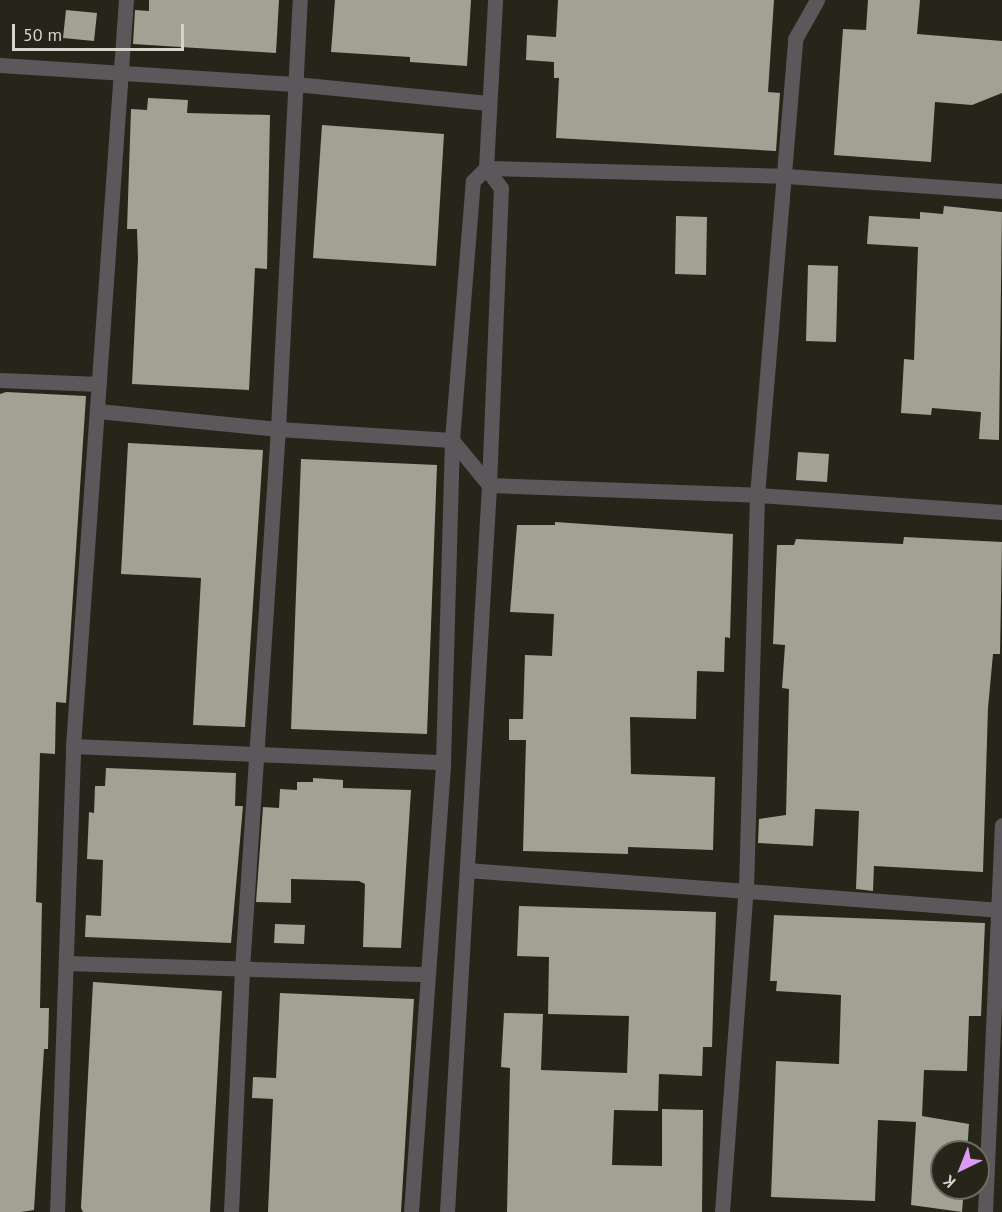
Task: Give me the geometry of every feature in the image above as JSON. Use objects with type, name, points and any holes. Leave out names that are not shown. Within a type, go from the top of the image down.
[{"type":"street","points":[[57,1212],[74,746],[98,411],[118,74],[126,0]]},
{"type":"street","points":[[231,1212],[242,969],[278,429],[300,0]]},
{"type":"street","points":[[447,1212],[489,485],[501,188],[486,168],[495,0]]},
{"type":"street","points":[[722,1212],[747,889],[757,495],[786,176],[795,39],[818,0]]},
{"type":"street","points":[[0,65],[296,84],[488,104]]},
{"type":"street","points":[[411,1212],[426,974],[443,762],[452,440],[473,182],[486,168],[786,176],[1002,191]]},
{"type":"street","points":[[0,380],[99,384]]},
{"type":"street","points":[[98,411],[278,429],[452,440],[489,485],[757,495],[1002,512]]},
{"type":"street","points":[[74,746],[443,762]]},
{"type":"street","points":[[986,1212],[1002,825]]},
{"type":"street","points":[[467,870],[747,889],[1000,910]]},
{"type":"street","points":[[66,963],[426,974]]},
{"type":"building","points":[[149,0],[279,0],[276,53],[133,44],[135,10],[149,11]]},
{"type":"building","points":[[335,0],[471,0],[467,66],[410,62],[410,57],[331,52]]},
{"type":"building","points":[[558,0],[774,0],[768,92],[780,93],[776,151],[556,138],[559,78],[554,78],[554,62],[526,60],[527,35],[556,37]]},
{"type":"building","points":[[868,0],[920,0],[917,34],[1002,41],[1002,93],[972,105],[935,102],[931,162],[834,155],[843,29],[866,30]]},
{"type":"building","points":[[66,10],[97,13],[94,41],[63,38]]},
{"type":"building","points":[[148,98],[188,100],[187,113],[270,115],[267,269],[255,268],[249,390],[132,384],[138,258],[137,229],[127,229],[131,109],[147,110]]},
{"type":"building","points":[[322,125],[444,134],[436,266],[313,258]]},
{"type":"building","points":[[944,206],[1002,212],[999,440],[979,439],[981,412],[932,408],[931,415],[901,413],[904,359],[914,360],[918,247],[867,244],[869,216],[920,219],[920,212],[943,214]]},
{"type":"building","points":[[676,216],[707,217],[706,275],[675,274]]},
{"type":"building","points":[[808,265],[838,266],[836,342],[806,341]]},
{"type":"building","points":[[6,392],[86,396],[66,703],[56,702],[55,754],[40,753],[36,902],[42,903],[40,1008],[49,1008],[48,1049],[44,1049],[34,1210],[21,1212],[0,1212],[0,394]]},
{"type":"building","points":[[128,443],[263,450],[245,727],[193,725],[201,578],[121,574]]},
{"type":"building","points":[[798,452],[829,454],[827,482],[796,480]]},
{"type":"building","points":[[301,459],[437,465],[427,734],[291,729]]},
{"type":"building","points":[[555,522],[733,534],[730,638],[725,637],[724,672],[697,671],[696,719],[630,717],[631,774],[715,777],[713,850],[628,847],[628,854],[523,851],[526,740],[509,740],[509,719],[523,719],[525,655],[552,656],[554,614],[510,612],[517,525],[555,525]]},
{"type":"building","points":[[904,537],[1002,542],[1000,654],[993,654],[988,708],[983,872],[874,866],[873,891],[856,889],[859,811],[815,809],[813,846],[758,843],[759,819],[786,815],[789,689],[782,688],[785,645],[773,644],[777,545],[794,545],[796,539],[903,544]]},
{"type":"building","points":[[106,768],[236,773],[235,806],[243,806],[231,943],[85,937],[86,915],[101,916],[103,860],[87,859],[89,812],[94,813],[95,786],[105,786]]},
{"type":"building","points":[[313,778],[343,780],[343,788],[411,790],[401,948],[363,947],[365,884],[359,881],[291,879],[291,903],[256,902],[263,807],[279,808],[280,789],[297,790],[297,782],[313,782]]},
{"type":"building","points":[[519,906],[716,912],[712,1047],[703,1047],[702,1076],[659,1074],[658,1111],[614,1110],[612,1165],[662,1166],[662,1109],[703,1110],[702,1212],[507,1212],[510,1068],[501,1067],[504,1013],[543,1014],[541,1070],[627,1073],[629,1016],[548,1014],[549,957],[517,956]]},
{"type":"building","points":[[774,915],[985,923],[981,1016],[969,1016],[967,1071],[924,1070],[922,1116],[969,1124],[968,1140],[930,1140],[930,1200],[963,1200],[962,1212],[911,1205],[916,1122],[878,1120],[875,1201],[771,1197],[776,1061],[839,1064],[841,995],[776,991],[777,981],[770,981]]},
{"type":"building","points":[[275,924],[305,925],[304,944],[274,943]]},
{"type":"building","points":[[93,982],[222,991],[210,1212],[83,1212],[81,1208]]},
{"type":"building","points":[[280,993],[414,999],[401,1212],[268,1212],[273,1099],[252,1098],[253,1077],[276,1078]]}]
